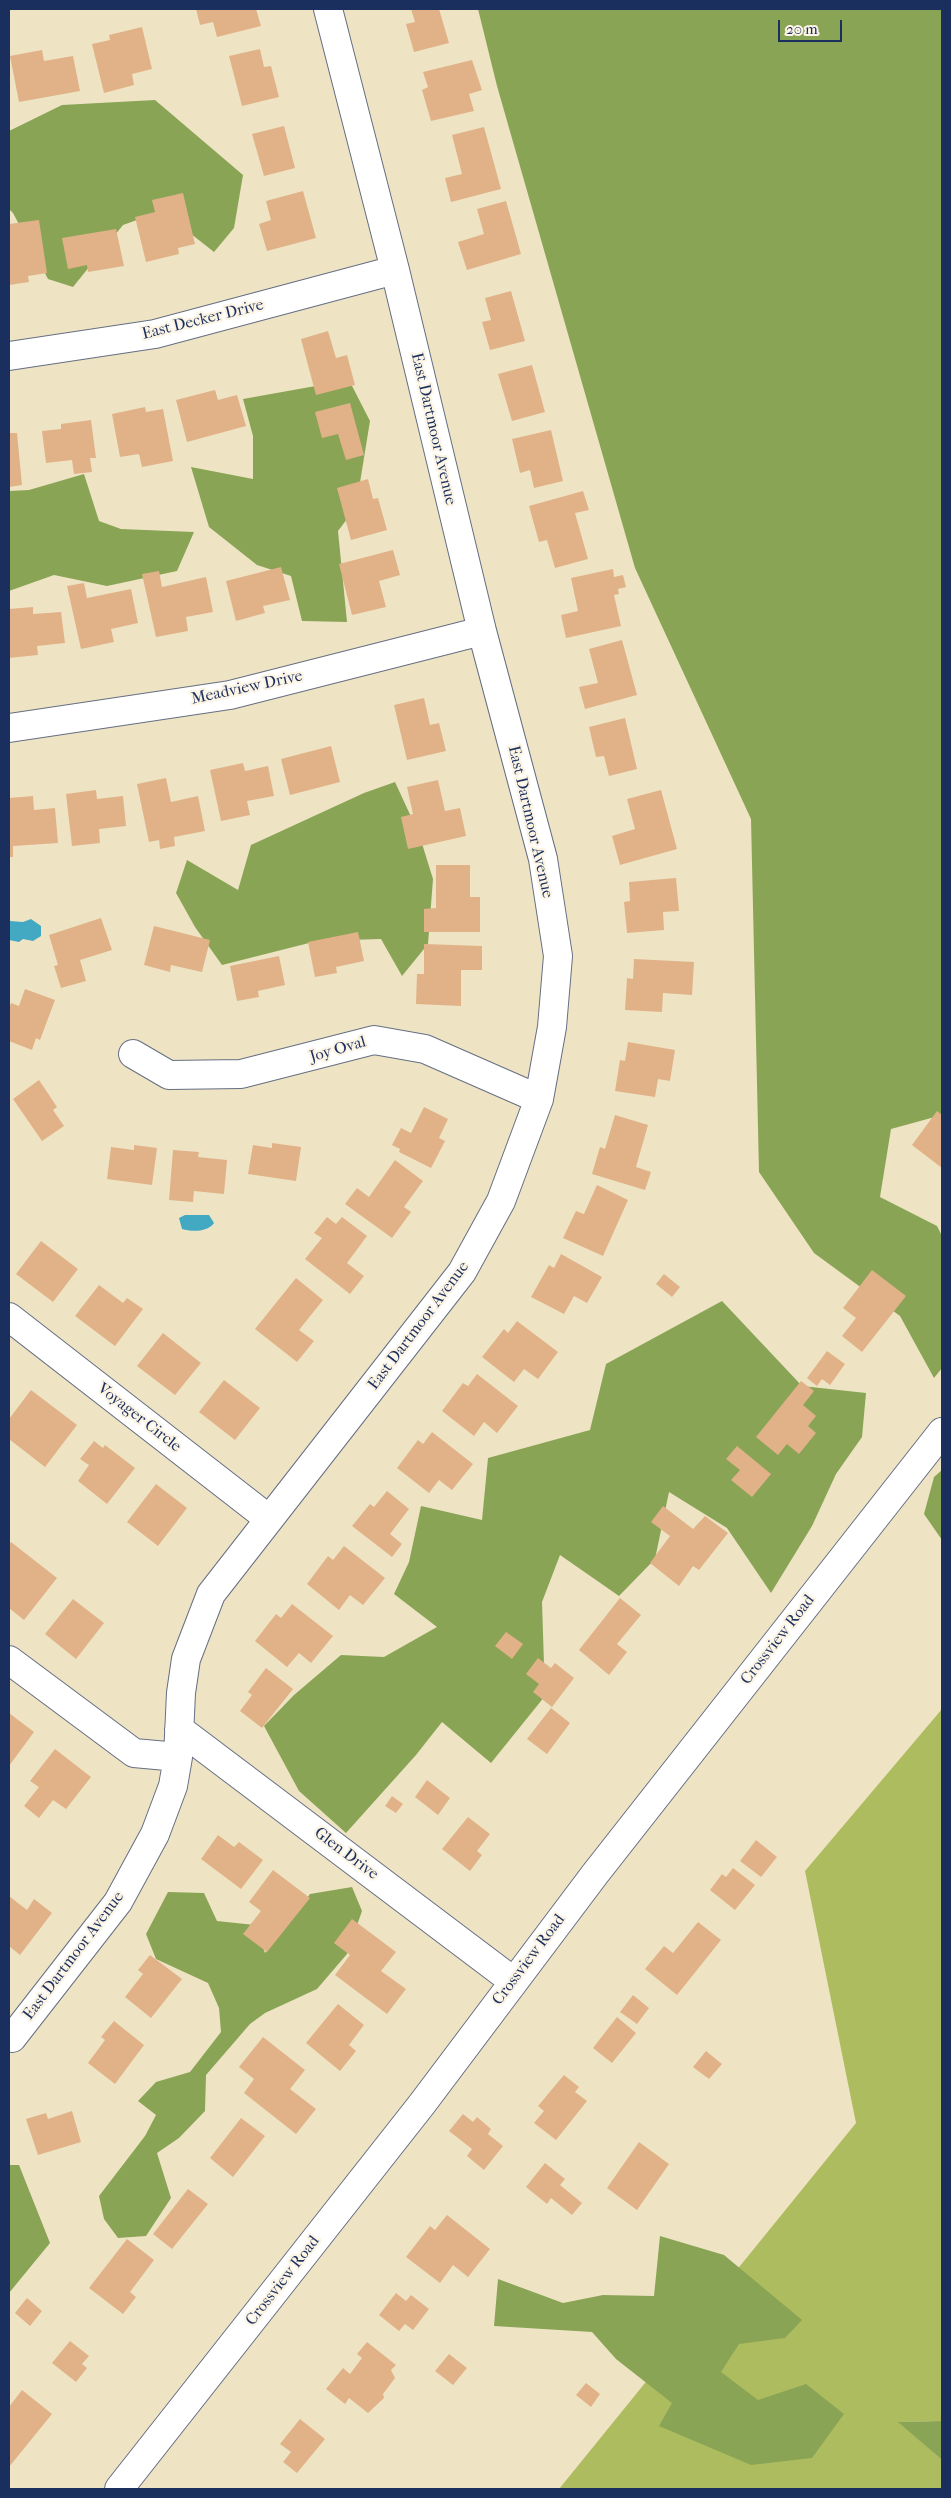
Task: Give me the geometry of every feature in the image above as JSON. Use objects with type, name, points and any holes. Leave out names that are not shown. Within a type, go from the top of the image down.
[{"type":"street","name":"East Dartmoor Avenue","points":[[10,2037],[118,1902],[155,1834],[173,1786],[178,1757],[181,1693],[186,1659],[210,1594],[462,1272],[501,1201],[538,1099],[552,1027],[558,956],[542,859],[482,631],[395,270],[328,9]]},
{"type":"street","name":"East Decker Drive","points":[[9,356],[155,334],[395,270]]},
{"type":"street","name":"Meadview Drive","points":[[9,728],[230,695],[482,631]]},
{"type":"street","name":"Joy Oval","points":[[132,1054],[169,1075],[241,1074],[374,1040],[425,1049],[538,1099]]},
{"type":"street","name":"Voyager Circle","points":[[9,1317],[269,1519]]},
{"type":"street","name":"Crossview Road","points":[[119,2489],[350,2197],[595,1874],[942,1432]]},
{"type":"street","points":[[9,1660],[134,1753],[178,1757]]},
{"type":"street","name":"Glen Drive","points":[[179,1728],[513,1981]]},
{"type":"green space","points":[[478,9],[942,9],[942,1115],[891,1129],[880,1197],[937,1226],[942,1236],[942,1368],[934,1378],[900,1316],[814,1253],[759,1172],[751,819],[635,568],[497,86]]},
{"type":"green space","points":[[155,100],[243,175],[234,228],[214,252],[162,211],[123,225],[73,287],[48,279],[13,213],[9,209],[9,131],[62,105]]},
{"type":"green space","points":[[349,380],[370,421],[356,507],[338,531],[347,622],[302,621],[291,576],[257,565],[209,527],[191,467],[253,479],[253,436],[243,399]]},
{"type":"green space","points":[[84,474],[99,521],[121,529],[194,532],[177,571],[107,586],[54,575],[9,591],[9,491],[29,490]]},
{"type":"green space","points":[[395,782],[419,834],[433,879],[428,944],[402,976],[381,939],[317,941],[222,965],[195,927],[176,893],[187,860],[238,890],[251,845],[364,793]]},
{"type":"green space","points":[[722,1301],[802,1386],[866,1393],[862,1437],[836,1474],[812,1526],[771,1593],[727,1528],[669,1492],[655,1559],[619,1596],[560,1555],[542,1602],[545,1696],[491,1763],[442,1722],[416,1755],[346,1833],[299,1791],[264,1726],[294,1695],[341,1655],[384,1657],[437,1627],[394,1594],[409,1562],[421,1506],[482,1520],[488,1458],[590,1430],[606,1364]]},
{"type":"green space","points":[[942,1470],[942,1540],[924,1514],[934,1477]]},
{"type":"green space","points":[[942,1709],[942,2421],[899,2422],[942,2460],[942,2489],[559,2489],[856,2123],[805,1871]]},
{"type":"green space","points":[[352,1887],[362,1911],[347,1954],[317,1989],[265,2013],[250,2024],[206,2075],[205,2111],[179,2138],[157,2153],[171,2198],[146,2236],[118,2238],[104,2219],[99,2196],[145,2136],[156,2115],[138,2101],[156,2082],[190,2072],[221,2032],[219,2008],[208,1983],[156,1959],[146,1934],[168,1892],[204,1893],[217,1921],[255,1925],[265,1953],[310,1894]]},
{"type":"green space","points":[[9,2165],[19,2165],[50,2243],[9,2293]]},
{"type":"green space","points":[[660,2236],[724,2255],[802,2320],[785,2338],[739,2344],[721,2372],[758,2400],[806,2384],[844,2414],[812,2458],[751,2465],[659,2426],[672,2403],[616,2359],[592,2332],[494,2326],[498,2279],[563,2303],[603,2295],[654,2296]]},
{"type":"green space","points":[[942,2421],[942,2460],[898,2422]]},
{"type":"water","points":[[31,919],[41,926],[41,936],[33,941],[23,939],[19,942],[9,940],[10,921],[23,922]]},
{"type":"water","points":[[185,1215],[209,1215],[214,1223],[208,1228],[200,1230],[190,1231],[182,1229],[179,1218]]},
{"type":"building","points":[[196,9],[256,9],[261,26],[217,37],[213,22],[200,25]]},
{"type":"building","points":[[411,9],[439,9],[449,43],[414,52],[406,24],[415,22]]},
{"type":"building","points":[[142,27],[152,69],[132,74],[134,85],[104,93],[92,44],[110,40],[109,35]]},
{"type":"building","points":[[260,49],[264,67],[271,66],[279,97],[242,106],[229,56]]},
{"type":"building","points":[[42,50],[44,61],[73,56],[80,91],[19,102],[10,56]]},
{"type":"building","points":[[472,60],[482,90],[469,94],[474,111],[431,121],[422,90],[428,87],[423,72]]},
{"type":"building","points":[[284,126],[295,168],[264,176],[252,134]]},
{"type":"building","points":[[484,127],[501,189],[451,202],[445,178],[462,174],[452,135]]},
{"type":"building","points":[[303,191],[316,238],[267,251],[259,224],[271,220],[266,201]]},
{"type":"building","points":[[183,193],[195,244],[178,248],[179,254],[146,262],[135,217],[155,212],[152,200]]},
{"type":"building","points":[[506,201],[521,254],[467,270],[458,242],[484,234],[477,209]]},
{"type":"building","points":[[39,220],[47,273],[28,276],[29,282],[9,285],[9,224]]},
{"type":"building","points":[[116,229],[124,266],[88,272],[87,265],[68,269],[62,238]]},
{"type":"building","points":[[511,291],[525,341],[490,350],[482,322],[491,320],[485,298]]},
{"type":"building","points":[[328,331],[336,358],[347,355],[355,385],[316,395],[301,339]]},
{"type":"building","points":[[532,365],[545,412],[512,421],[498,374]]},
{"type":"building","points":[[215,390],[218,400],[237,395],[246,426],[187,442],[176,400]]},
{"type":"building","points":[[350,403],[364,455],[346,460],[338,434],[322,438],[315,412]]},
{"type":"building","points":[[145,407],[146,412],[163,409],[173,461],[142,467],[139,454],[120,457],[112,414]]},
{"type":"building","points":[[91,420],[96,458],[90,458],[92,472],[74,474],[72,460],[46,463],[42,431],[61,429],[61,424]]},
{"type":"building","points":[[551,430],[563,481],[534,488],[530,470],[520,473],[512,439]]},
{"type":"building","points":[[9,433],[17,433],[22,485],[9,487]]},
{"type":"building","points":[[368,479],[373,499],[378,498],[387,530],[351,540],[337,488]]},
{"type":"building","points":[[583,491],[589,510],[575,513],[588,559],[555,568],[547,540],[539,542],[529,506]]},
{"type":"building","points":[[393,550],[400,575],[379,581],[386,607],[352,615],[339,564]]},
{"type":"building","points":[[281,567],[290,600],[263,606],[265,613],[236,621],[226,581]]},
{"type":"building","points":[[613,569],[614,577],[623,575],[626,587],[618,589],[619,594],[614,595],[621,626],[566,638],[561,615],[578,611],[571,578]]},
{"type":"building","points":[[159,571],[162,587],[206,577],[213,612],[186,617],[188,631],[156,637],[142,574]]},
{"type":"building","points":[[84,583],[87,598],[131,589],[138,623],[111,629],[114,642],[81,649],[67,586]]},
{"type":"building","points":[[33,607],[33,614],[61,612],[65,643],[37,646],[38,655],[9,658],[9,609]]},
{"type":"building","points":[[622,640],[637,695],[585,709],[579,687],[598,683],[589,649]]},
{"type":"building","points":[[424,698],[430,725],[439,723],[446,751],[407,760],[394,705]]},
{"type":"building","points":[[625,718],[637,769],[609,776],[604,756],[596,757],[589,727]]},
{"type":"building","points":[[331,746],[340,782],[290,795],[281,759]]},
{"type":"building","points":[[243,763],[245,771],[268,766],[274,796],[247,801],[250,815],[221,821],[210,770]]},
{"type":"building","points":[[166,778],[171,802],[198,796],[205,831],[174,837],[175,846],[160,849],[159,840],[149,842],[137,784]]},
{"type":"building","points":[[438,780],[445,811],[460,808],[466,836],[408,849],[401,817],[413,814],[407,787]]},
{"type":"building","points":[[96,790],[97,799],[123,796],[126,826],[99,829],[100,843],[72,846],[66,794]]},
{"type":"building","points":[[661,790],[677,849],[620,865],[612,836],[635,829],[627,799]]},
{"type":"building","points":[[33,796],[34,810],[55,808],[58,843],[13,846],[13,857],[9,857],[9,798]]},
{"type":"building","points":[[436,865],[470,865],[470,897],[480,897],[480,932],[424,932],[424,909],[436,908]]},
{"type":"building","points":[[676,878],[679,911],[663,912],[664,930],[627,933],[624,902],[630,901],[629,882]]},
{"type":"building","points":[[101,918],[112,950],[80,960],[86,981],[61,988],[54,966],[58,965],[49,935]]},
{"type":"building","points":[[154,926],[210,940],[202,972],[171,965],[170,972],[144,965]]},
{"type":"building","points":[[358,932],[364,961],[336,967],[337,973],[315,977],[308,942]]},
{"type":"building","points":[[424,944],[482,946],[482,970],[461,970],[461,1006],[416,1004],[417,974],[424,974]]},
{"type":"building","points":[[279,956],[285,985],[258,991],[259,997],[237,1001],[230,966]]},
{"type":"building","points":[[634,959],[694,962],[692,995],[663,993],[662,1012],[625,1010],[627,978],[633,979]]},
{"type":"building","points":[[25,989],[55,1000],[40,1040],[36,1038],[32,1050],[9,1041],[9,1009],[11,1003],[19,1006]]},
{"type":"building","points":[[628,1042],[675,1050],[670,1081],[658,1079],[655,1097],[615,1091],[620,1060],[625,1061]]},
{"type":"building","points":[[39,1080],[57,1107],[53,1110],[64,1126],[42,1141],[13,1099]]},
{"type":"building","points":[[424,1107],[448,1119],[439,1138],[445,1141],[431,1168],[399,1152],[400,1149],[392,1145],[401,1128],[411,1133]]},
{"type":"building","points":[[937,1111],[942,1115],[942,1168],[912,1145]]},
{"type":"building","points":[[615,1115],[648,1125],[636,1167],[651,1172],[645,1190],[592,1174],[600,1147],[605,1149]]},
{"type":"building","points":[[272,1143],[301,1147],[296,1181],[248,1174],[253,1145],[272,1148]]},
{"type":"building","points":[[134,1145],[157,1148],[152,1185],[107,1179],[111,1147],[134,1150]]},
{"type":"building","points":[[173,1150],[199,1152],[198,1157],[227,1160],[224,1194],[194,1191],[193,1202],[169,1200]]},
{"type":"building","points":[[395,1160],[423,1181],[404,1207],[411,1212],[392,1238],[345,1204],[357,1188],[369,1197]]},
{"type":"building","points":[[597,1185],[628,1200],[603,1256],[563,1238],[576,1211],[584,1214]]},
{"type":"building","points":[[327,1217],[336,1224],[342,1217],[367,1236],[347,1263],[364,1276],[350,1294],[305,1259],[322,1238],[314,1233]]},
{"type":"building","points":[[41,1241],[78,1269],[53,1302],[16,1274]]},
{"type":"building","points":[[561,1254],[602,1277],[587,1303],[574,1296],[564,1314],[531,1297],[549,1265],[554,1268]]},
{"type":"building","points":[[872,1270],[906,1296],[862,1352],[842,1336],[856,1318],[843,1308]]},
{"type":"building","points":[[664,1274],[680,1287],[672,1297],[656,1284]]},
{"type":"building","points":[[296,1278],[323,1300],[299,1330],[314,1341],[297,1362],[255,1329]]},
{"type":"building","points":[[99,1285],[123,1303],[127,1298],[143,1309],[115,1346],[75,1316]]},
{"type":"building","points":[[517,1321],[558,1352],[538,1379],[524,1369],[514,1382],[482,1357],[504,1329],[508,1333]]},
{"type":"building","points":[[163,1333],[201,1363],[175,1395],[137,1366]]},
{"type":"building","points":[[827,1351],[845,1364],[830,1385],[822,1379],[817,1386],[807,1378]]},
{"type":"building","points":[[477,1374],[518,1406],[497,1433],[484,1422],[474,1436],[442,1411],[463,1383],[468,1386]]},
{"type":"building","points":[[224,1380],[260,1408],[235,1440],[199,1412]]},
{"type":"building","points":[[801,1381],[814,1391],[803,1405],[816,1416],[808,1426],[816,1433],[799,1454],[787,1444],[778,1455],[756,1437]]},
{"type":"building","points":[[31,1390],[77,1425],[45,1467],[9,1439],[9,1419]]},
{"type":"building","points":[[432,1432],[473,1464],[452,1490],[439,1480],[429,1493],[397,1468],[418,1440],[423,1444]]},
{"type":"building","points":[[94,1441],[103,1448],[105,1445],[135,1468],[107,1504],[78,1481],[89,1465],[80,1459]]},
{"type":"building","points":[[737,1446],[771,1474],[752,1497],[731,1480],[740,1470],[726,1459]]},
{"type":"building","points":[[156,1484],[187,1508],[158,1546],[127,1522]]},
{"type":"building","points":[[387,1491],[409,1509],[390,1534],[402,1544],[392,1557],[352,1526],[370,1504],[374,1507]]},
{"type":"building","points":[[663,1506],[693,1529],[705,1516],[728,1533],[699,1570],[693,1566],[679,1586],[650,1563],[670,1536],[651,1522]]},
{"type":"building","points":[[11,1542],[57,1578],[24,1620],[9,1608],[9,1545]]},
{"type":"building","points":[[344,1546],[385,1578],[363,1605],[350,1595],[339,1610],[307,1584],[328,1556],[333,1560]]},
{"type":"building","points":[[620,1598],[641,1615],[617,1644],[627,1652],[609,1675],[579,1650]]},
{"type":"building","points":[[73,1599],[104,1623],[76,1659],[45,1634]]},
{"type":"building","points":[[292,1604],[333,1636],[311,1663],[299,1653],[287,1667],[255,1641],[276,1614],[281,1618]]},
{"type":"building","points":[[506,1632],[523,1644],[512,1659],[495,1646]]},
{"type":"building","points":[[538,1658],[551,1668],[555,1663],[574,1678],[552,1707],[533,1692],[539,1684],[526,1674]]},
{"type":"building","points":[[266,1668],[293,1689],[262,1728],[240,1711],[252,1695],[248,1692]]},
{"type":"building","points":[[551,1708],[570,1723],[547,1754],[527,1739]]},
{"type":"building","points":[[9,1713],[34,1732],[9,1766]]},
{"type":"building","points":[[55,1749],[91,1777],[66,1809],[53,1800],[39,1818],[24,1806],[39,1787],[30,1781]]},
{"type":"building","points":[[427,1780],[450,1798],[438,1815],[415,1797]]},
{"type":"building","points":[[392,1796],[403,1804],[396,1813],[385,1806]]},
{"type":"building","points":[[468,1817],[490,1834],[477,1851],[482,1855],[470,1871],[442,1849]]},
{"type":"building","points":[[218,1835],[234,1847],[239,1842],[263,1860],[241,1889],[201,1859]]},
{"type":"building","points":[[756,1840],[777,1857],[761,1877],[740,1861]]},
{"type":"building","points":[[733,1868],[755,1885],[735,1910],[710,1890],[722,1874],[726,1877]]},
{"type":"building","points":[[273,1870],[310,1898],[267,1952],[243,1934],[261,1911],[249,1902]]},
{"type":"building","points":[[9,1896],[27,1910],[34,1899],[52,1913],[20,1955],[9,1946]]},
{"type":"building","points":[[352,1919],[396,1952],[381,1971],[406,1989],[387,2014],[335,1975],[350,1955],[334,1943]]},
{"type":"building","points":[[698,1922],[721,1940],[677,1995],[645,1969],[664,1946],[673,1953]]},
{"type":"building","points":[[150,1955],[182,1979],[151,2018],[125,1997],[143,1974],[138,1970]]},
{"type":"building","points":[[633,1995],[649,2008],[637,2024],[620,2012]]},
{"type":"building","points":[[338,2004],[364,2025],[349,2045],[356,2051],[340,2071],[306,2043]]},
{"type":"building","points":[[617,2017],[636,2033],[612,2063],[593,2048]]},
{"type":"building","points":[[114,2021],[144,2045],[115,2084],[88,2063],[105,2040],[101,2037]]},
{"type":"building","points":[[263,2037],[305,2070],[290,2089],[316,2109],[296,2134],[244,2093],[254,2079],[239,2067]]},
{"type":"building","points":[[706,2051],[722,2064],[709,2079],[693,2067]]},
{"type":"building","points":[[564,2075],[579,2087],[575,2092],[587,2101],[556,2140],[534,2123],[544,2111],[538,2106]]},
{"type":"building","points":[[72,2111],[81,2142],[38,2155],[26,2119],[46,2113],[48,2119]]},
{"type":"building","points":[[463,2114],[473,2122],[477,2117],[491,2129],[488,2134],[503,2146],[484,2170],[467,2156],[472,2149],[449,2131]]},
{"type":"building","points":[[241,2118],[265,2136],[233,2177],[210,2158]]},
{"type":"building","points":[[639,2142],[669,2164],[637,2210],[607,2188]]},
{"type":"building","points":[[545,2163],[565,2179],[560,2185],[582,2203],[572,2215],[551,2198],[547,2204],[526,2187]]},
{"type":"building","points":[[188,2189],[208,2204],[172,2249],[153,2234]]},
{"type":"building","points":[[447,2215],[490,2249],[468,2277],[453,2265],[440,2283],[406,2257],[430,2226],[435,2230]]},
{"type":"building","points":[[127,2239],[154,2260],[130,2292],[136,2297],[123,2314],[89,2288]]},
{"type":"building","points":[[396,2293],[406,2301],[411,2295],[429,2309],[413,2330],[405,2324],[399,2331],[379,2315]]},
{"type":"building","points":[[27,2298],[42,2311],[30,2326],[15,2313]]},
{"type":"building","points":[[70,2341],[89,2356],[82,2364],[87,2368],[76,2382],[52,2363]]},
{"type":"building","points":[[367,2342],[396,2365],[391,2370],[395,2378],[383,2394],[384,2398],[368,2413],[349,2398],[345,2404],[326,2389],[343,2368],[350,2374],[362,2358],[357,2354]]},
{"type":"building","points":[[449,2354],[467,2368],[453,2385],[435,2371]]},
{"type":"building","points":[[586,2383],[600,2394],[591,2407],[576,2395]]},
{"type":"building","points":[[22,2390],[52,2414],[9,2467],[9,2407]]},
{"type":"building","points":[[300,2419],[325,2439],[297,2473],[283,2462],[291,2452],[280,2444]]}]
